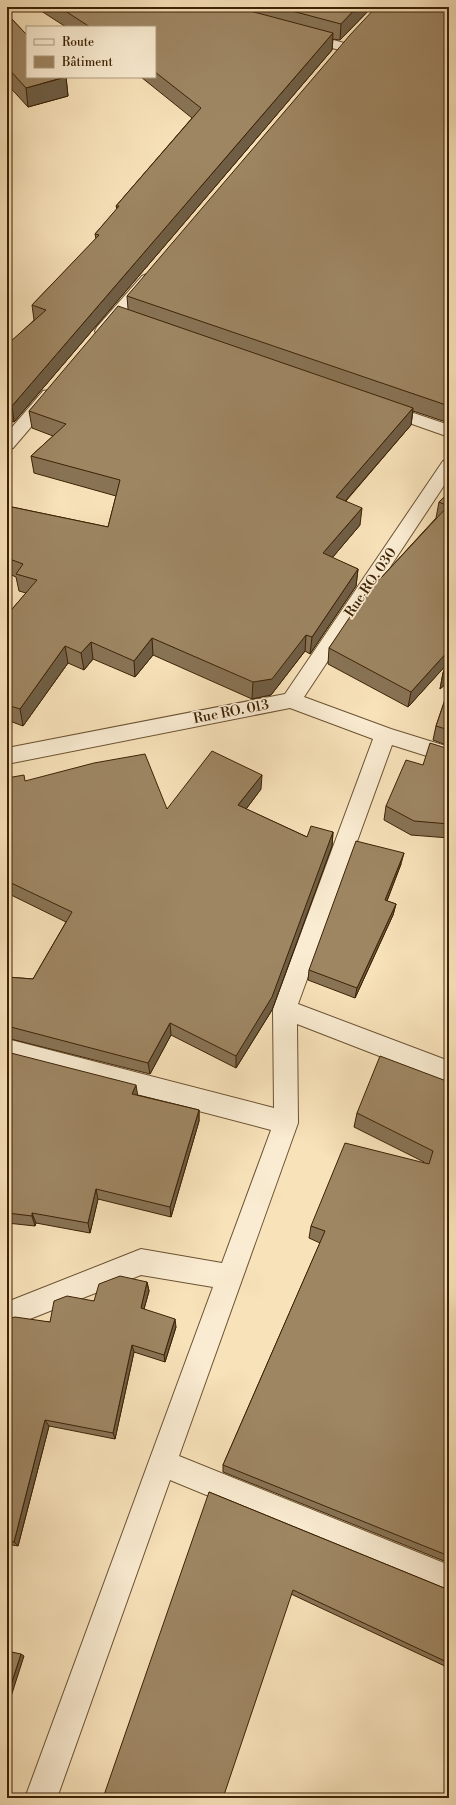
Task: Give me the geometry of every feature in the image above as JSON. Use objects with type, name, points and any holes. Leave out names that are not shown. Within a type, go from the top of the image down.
[{"type":"street","points":[[291,33],[343,47]]},
{"type":"street","points":[[333,59],[354,36]]},
{"type":"street","points":[[96,340],[123,319],[156,268]]},
{"type":"street","points":[[7,444],[56,386]]},
{"type":"street","points":[[368,403],[449,431]]},
{"type":"street","name":"Rue RO. 030","points":[[291,700],[449,465]]},
{"type":"street","points":[[291,700],[385,735],[449,755]]},
{"type":"street","name":"Rue RO. 013","points":[[7,756],[291,700]]},
{"type":"street","points":[[41,1798],[286,1123],[285,1009],[385,735]]},
{"type":"street","points":[[285,1009],[449,1072]]},
{"type":"street","points":[[7,1050],[286,1123]]},
{"type":"street","points":[[7,1315],[141,1262],[230,1277]]},
{"type":"street","points":[[163,1463],[449,1580]]},
{"type":"building","points":[[59,7],[235,7],[333,33],[12,406],[7,404],[7,346],[46,310],[32,305],[99,235],[95,234],[119,206],[116,206],[201,108],[156,73],[156,26],[88,26]]},
{"type":"building","points":[[277,7],[357,7],[341,24]]},
{"type":"building","points":[[376,7],[449,7],[449,406],[127,296],[350,35]]},
{"type":"building","points":[[7,14],[26,34],[26,78],[61,78],[26,88],[7,67]]},
{"type":"building","points":[[118,306],[413,408],[336,497],[362,508],[323,553],[358,569],[312,637],[306,635],[272,679],[253,682],[152,638],[134,661],[91,642],[81,653],[65,646],[20,709],[7,705],[7,615],[37,580],[16,574],[23,564],[7,558],[7,506],[108,527],[120,480],[31,456],[66,424],[29,411]]},
{"type":"building","points":[[449,492],[449,650],[411,692],[329,648],[376,578],[380,579],[448,506],[439,502]]},
{"type":"building","points":[[449,659],[449,668],[443,673]]},
{"type":"building","points":[[449,688],[449,730],[436,726]]},
{"type":"building","points":[[430,743],[449,749],[449,824],[414,821],[386,806],[406,760],[423,765]]},
{"type":"building","points":[[212,751],[262,775],[238,805],[307,837],[311,826],[333,832],[272,997],[236,1056],[170,1023],[148,1063],[7,1026],[7,977],[33,979],[72,912],[7,881],[7,778],[24,775],[25,781],[94,763],[145,754],[167,809]]},
{"type":"building","points":[[356,841],[404,853],[385,900],[396,904],[357,988],[309,970]]},
{"type":"building","points":[[7,1052],[136,1085],[132,1094],[199,1110],[170,1207],[96,1189],[88,1223],[32,1213],[32,1216],[7,1213]]},
{"type":"building","points":[[380,1056],[449,1082],[449,1556],[223,1465],[325,1231],[311,1226],[345,1143],[429,1164],[433,1151],[357,1113]]},
{"type":"building","points":[[120,1276],[147,1282],[141,1308],[175,1319],[164,1355],[132,1345],[113,1433],[45,1420],[14,1542],[7,1541],[7,1319],[15,1317],[50,1322],[54,1301],[67,1296],[94,1301],[99,1284]]},
{"type":"building","points":[[209,1492],[449,1590],[449,1663],[293,1590],[223,1798],[103,1798]]},
{"type":"building","points":[[7,1651],[21,1654],[7,1697]]}]
